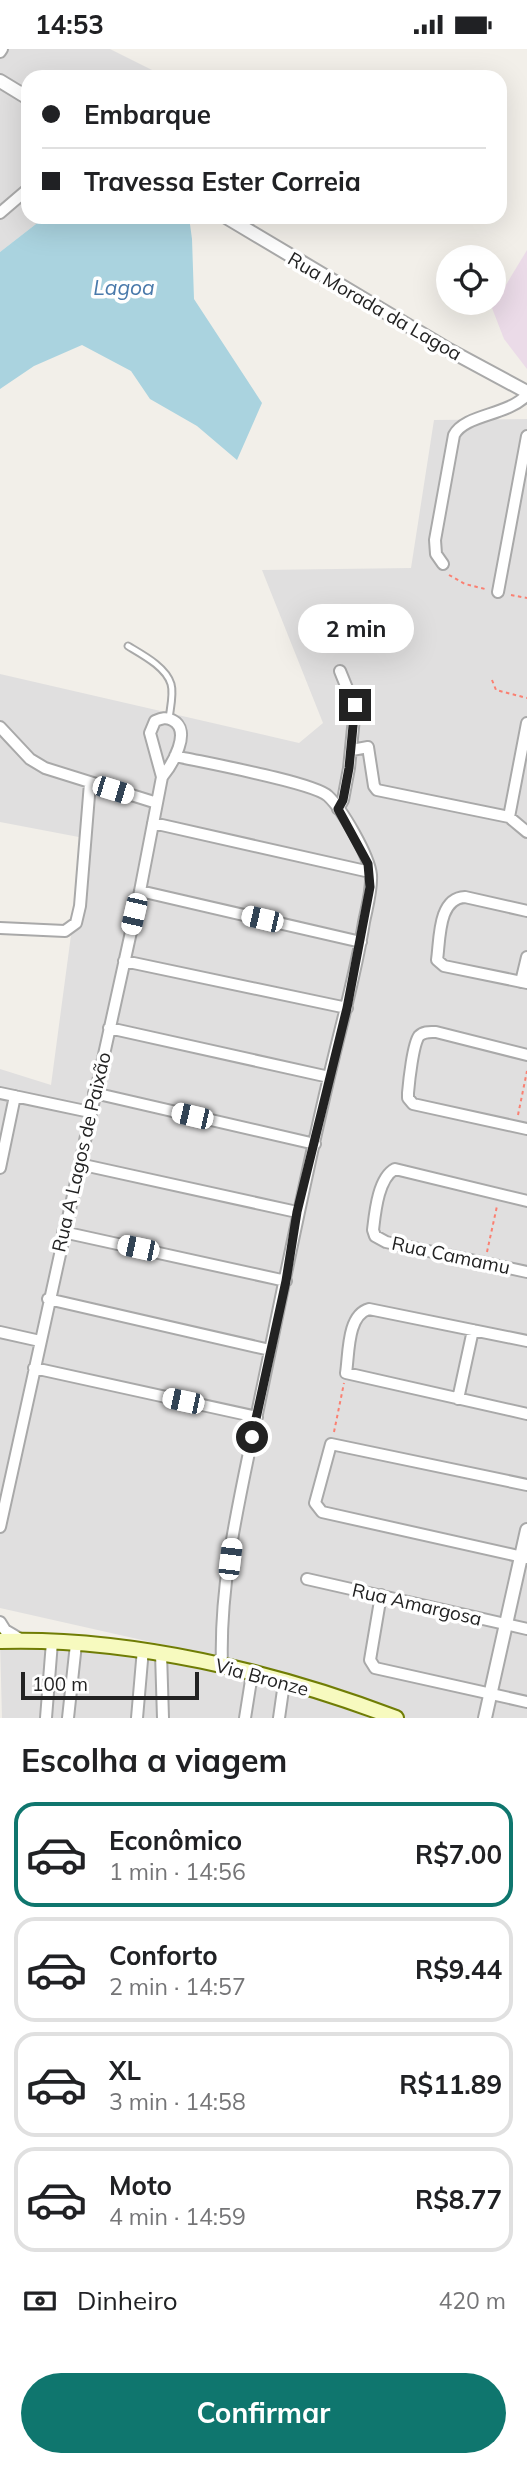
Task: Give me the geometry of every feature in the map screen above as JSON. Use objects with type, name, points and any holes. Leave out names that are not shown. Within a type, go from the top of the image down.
[{"type":"main road","name":"Via Bronze","points":[[0,1641],[22,1640],[143,1649],[222,1666],[350,1700],[396,1718]]},
{"type":"street","points":[[0,81],[21,94]]},
{"type":"street","points":[[0,213],[21,195]]},
{"type":"street","name":"Rua Morada da Lagoa","points":[[238,224],[527,394]]},
{"type":"street","points":[[443,564],[435,549],[435,531],[445,474],[457,430],[466,423],[512,407],[527,394]]},
{"type":"street","points":[[498,593],[527,436]]},
{"type":"street","points":[[514,500],[527,502]]},
{"type":"street","points":[[338,809],[343,800],[352,750],[355,705],[340,671]]},
{"type":"street","name":"Rua A Lagos de Paixão","points":[[0,1527],[162,776],[174,756],[181,734],[177,722],[169,719],[155,721],[151,728],[162,776]]},
{"type":"street","points":[[509,817],[527,723]]},
{"type":"street","points":[[0,727],[13,743],[37,764],[157,803]]},
{"type":"street","points":[[352,750],[368,747],[373,786],[377,790],[509,817],[527,832]]},
{"type":"street","points":[[174,756],[312,787],[329,797],[364,855],[370,872],[361,942],[297,1212],[286,1281],[233,1532],[221,1634],[222,1666]]},
{"type":"street","points":[[0,927],[65,931],[76,923],[80,906],[90,783]]},
{"type":"street","points":[[153,823],[370,872]]},
{"type":"street","points":[[139,891],[361,942]]},
{"type":"street","points":[[527,911],[459,897],[449,902],[442,924],[437,960],[439,964],[524,983],[527,957]]},
{"type":"street","points":[[124,961],[347,1008]]},
{"type":"street","points":[[109,1028],[329,1077]]},
{"type":"street","points":[[521,1128],[413,1104],[408,1098],[420,1035],[431,1032],[527,1055]]},
{"type":"street","points":[[0,1093],[90,1112]]},
{"type":"street","points":[[94,1093],[315,1144]]},
{"type":"street","points":[[0,1168],[15,1097]]},
{"type":"street","points":[[79,1164],[297,1212]]},
{"type":"street","name":"Rua Camamu","points":[[527,1201],[391,1170],[382,1186],[373,1230],[379,1240],[527,1272]]},
{"type":"street","points":[[64,1232],[286,1281]]},
{"type":"street","points":[[48,1300],[271,1350]]},
{"type":"street","points":[[527,1341],[369,1309],[359,1314],[356,1320],[346,1373],[527,1415]]},
{"type":"street","points":[[458,1399],[473,1330]]},
{"type":"street","points":[[0,1332],[40,1341]]},
{"type":"street","points":[[34,1368],[257,1417]]},
{"type":"street","points":[[524,1557],[323,1512],[315,1503],[331,1444],[527,1485]]},
{"type":"street","points":[[485,1718],[524,1557],[527,1530]]},
{"type":"street","name":"Rua Amargosa","points":[[307,1579],[527,1629]]},
{"type":"street","points":[[381,1595],[370,1660],[375,1668],[527,1702]]},
{"type":"street","points":[[0,1622],[5,1630],[22,1640]]},
{"type":"street","points":[[46,1718],[52,1642]]},
{"type":"street","points":[[68,1718],[76,1644]]},
{"type":"street","points":[[137,1718],[143,1649]]},
{"type":"street","points":[[161,1653],[163,1718]]},
{"type":"street","points":[[245,1718],[252,1674]]},
{"type":"street","points":[[279,1718],[284,1683]]},
{"type":"lane","points":[[128,646],[147,657],[171,683],[169,719]]},
{"type":"path","points":[[443,564],[450,577],[465,584],[527,598]]},
{"type":"path","points":[[492,680],[496,690],[527,698]]},
{"type":"path","points":[[521,1128],[527,1071]]},
{"type":"path","points":[[484,1263],[500,1195]]},
{"type":"path","points":[[331,1444],[346,1373]]},
{"type":"shaded area","points":[[0,49],[110,49],[152,70],[21,70],[21,224],[36,224],[0,252]]},
{"type":"shaded area","points":[[527,250],[527,369],[504,339],[495,315],[506,315],[506,285]]},
{"type":"shaded area","points":[[527,419],[527,1718],[2,1718],[0,1641],[146,1650],[356,1697],[253,1665],[0,1608],[0,1069],[51,1085],[84,838],[0,822],[0,674],[299,743],[323,723],[262,570],[411,568],[434,420]]},
{"type":"water","name":"Lagoa","points":[[36,224],[190,224],[194,299],[262,403],[237,460],[197,426],[150,399],[131,371],[82,345],[34,366],[0,389],[0,252]]},
{"type":"route","points":[[252,1437],[286,1281],[297,1212],[347,1008],[370,887],[368,864],[338,809],[343,800],[352,750],[355,705]]}]
